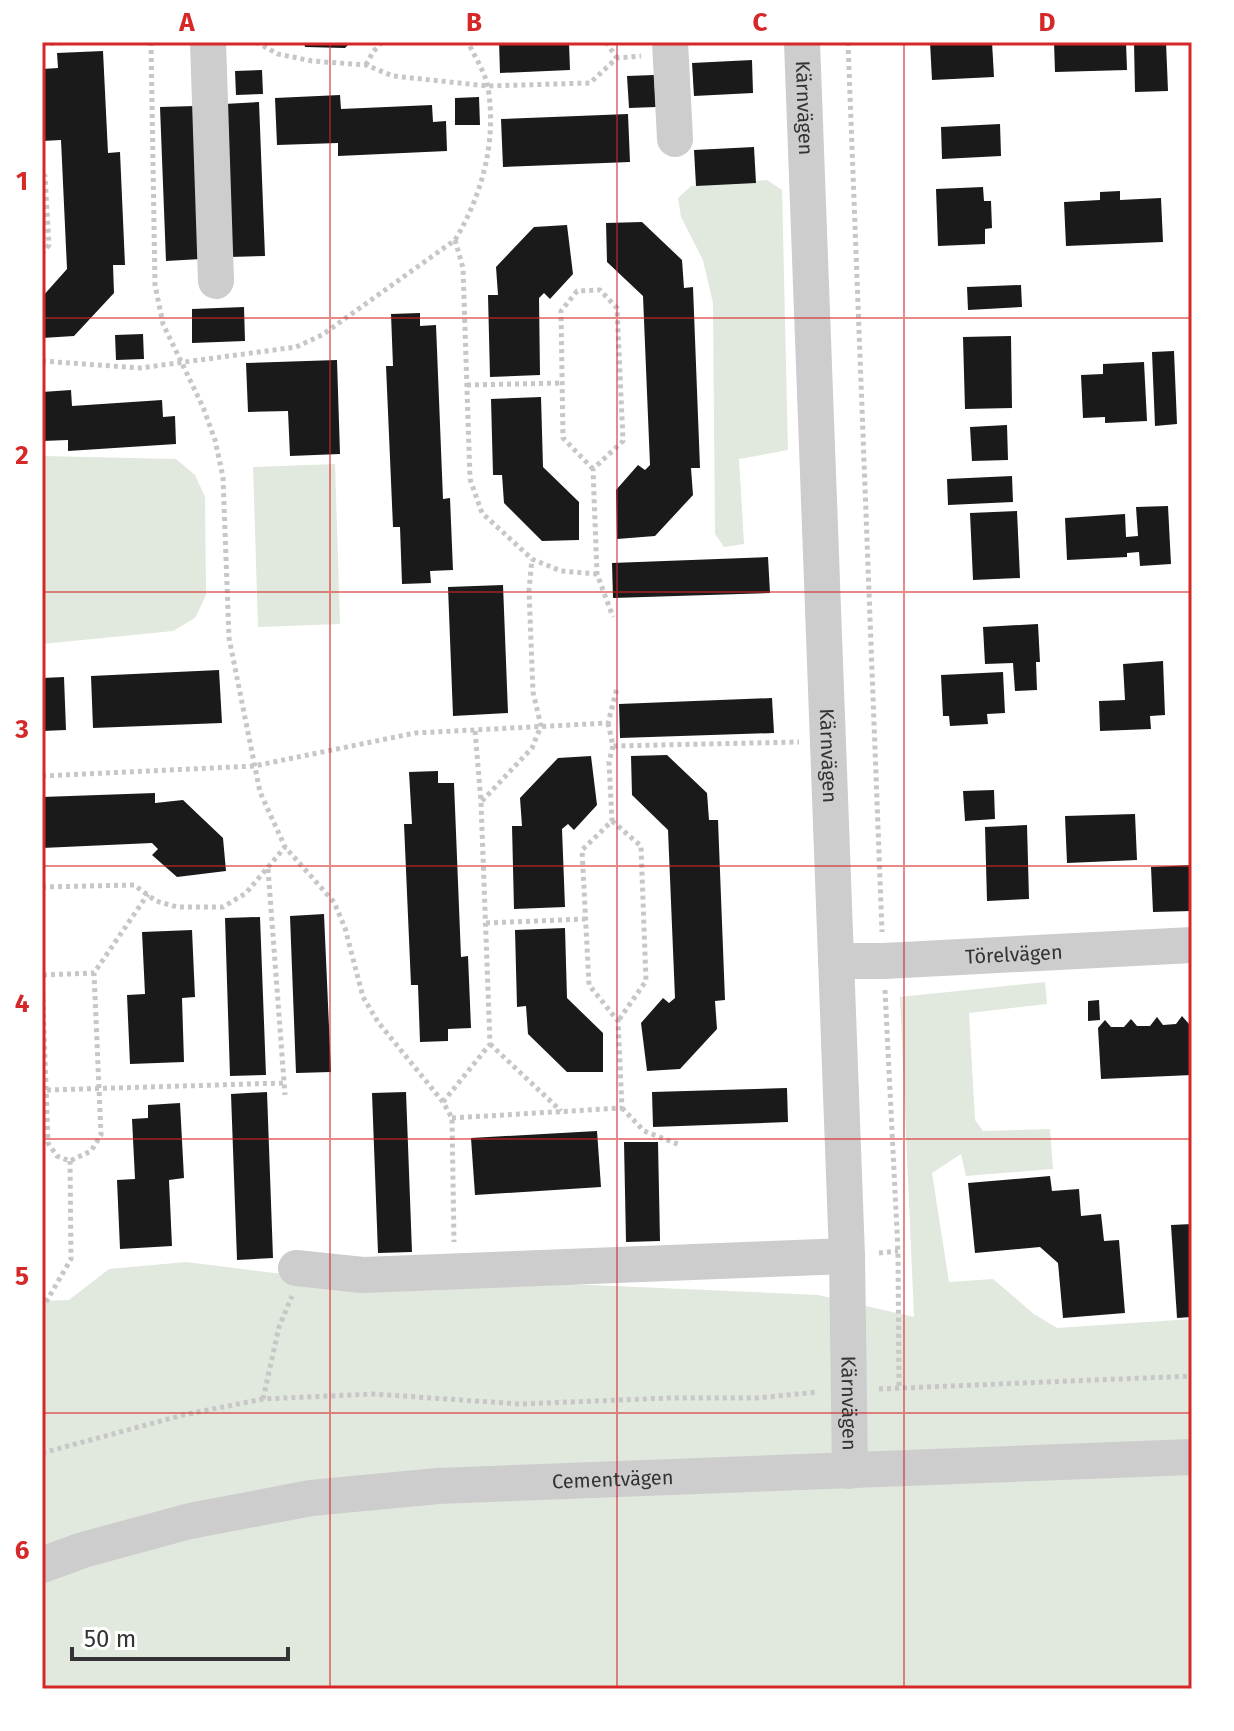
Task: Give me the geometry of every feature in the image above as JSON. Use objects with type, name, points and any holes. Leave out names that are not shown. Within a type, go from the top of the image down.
[{"type":"street","points":[[208,42],[216,281]]},
{"type":"street","name":"Kärnvägen","points":[[802,42],[847,1256],[850,1471]]},
{"type":"street","points":[[670,48],[675,139]]},
{"type":"street","name":"Törelvägen","points":[[836,961],[1192,945]]},
{"type":"street","points":[[296,1268],[363,1275],[847,1256]]},
{"type":"street","name":"Cementvägen","points":[[42,1565],[83,1550],[190,1521],[311,1498],[438,1486],[1192,1457]]},
{"type":"path","points":[[42,44],[72,42]]},
{"type":"path","points":[[151,42],[155,285],[163,324],[203,407],[215,440],[223,477],[229,638],[260,792],[285,847],[334,902],[345,928],[363,997],[378,1022],[443,1102],[452,1118],[455,1271]]},
{"type":"path","points":[[256,42],[278,54],[312,61],[366,65],[393,76],[488,86],[590,83],[617,58],[670,48]]},
{"type":"path","points":[[366,65],[382,42]]},
{"type":"path","points":[[42,361],[140,368],[296,347],[322,335],[455,240],[467,221],[485,173],[489,145],[488,86],[468,42]]},
{"type":"path","points":[[606,42],[617,58]]},
{"type":"path","points":[[848,42],[898,1251],[899,1390]]},
{"type":"path","points":[[42,175],[45,176],[49,245],[42,253]]},
{"type":"path","points":[[455,240],[463,268],[470,479],[475,498],[482,513],[532,559],[561,571],[597,574]]},
{"type":"path","points":[[593,469],[623,441],[617,308],[600,290],[577,291],[561,311],[563,438],[593,469],[597,574],[613,617]]},
{"type":"path","points":[[467,385],[562,383]]},
{"type":"path","points":[[481,802],[532,748],[541,726],[533,692],[529,590],[532,559]]},
{"type":"path","points":[[617,688],[608,723],[613,746],[609,762],[612,821],[641,846],[646,981],[618,1021]]},
{"type":"path","points":[[42,776],[254,766],[415,733],[608,723]]},
{"type":"path","points":[[443,1102],[490,1044],[481,802],[475,730]]},
{"type":"path","points":[[613,746],[828,742]]},
{"type":"path","points":[[612,821],[582,850],[589,985],[618,1021],[622,1108],[644,1131],[680,1145]]},
{"type":"path","points":[[42,887],[134,885],[156,901],[177,907],[223,907],[246,893],[285,847]]},
{"type":"path","points":[[268,868],[285,1095]]},
{"type":"path","points":[[94,973],[42,974],[48,1143],[57,1156],[70,1161],[91,1151],[101,1135],[94,973],[148,894]]},
{"type":"path","points":[[486,923],[585,919]]},
{"type":"path","points":[[490,1044],[561,1111]]},
{"type":"path","points":[[47,1090],[284,1083]]},
{"type":"path","points":[[452,1118],[622,1108]]},
{"type":"path","points":[[42,1309],[71,1259],[70,1161]]},
{"type":"path","points":[[263,1399],[279,1327],[296,1286],[296,1268]]},
{"type":"path","points":[[42,1453],[183,1415],[263,1399],[373,1394],[520,1404],[757,1398],[849,1389],[899,1390],[1192,1376]]},
{"type":"shaded area","points":[[767,180],[782,190],[788,450],[739,459],[744,544],[724,547],[715,534],[713,303],[703,260],[681,217],[678,198],[691,186]]},
{"type":"shaded area","points":[[42,456],[176,459],[195,475],[205,497],[206,595],[195,618],[173,631],[42,644]]},
{"type":"shaded area","points":[[335,464],[340,624],[258,627],[253,467]]},
{"type":"shaded area","points":[[1045,982],[1047,1004],[969,1013],[975,1120],[983,1131],[1050,1129],[1053,1169],[966,1176],[961,1154],[932,1173],[949,1282],[993,1279],[1034,1314],[1057,1328],[1192,1319],[1192,1689],[42,1689],[42,1301],[69,1300],[109,1269],[186,1262],[340,1281],[568,1284],[818,1295],[914,1317],[900,997]]},
{"type":"building","points":[[304,42],[351,42],[345,48],[305,47]]},
{"type":"building","points":[[499,42],[569,42],[570,70],[500,73]]},
{"type":"building","points":[[930,42],[992,42],[994,77],[932,80]]},
{"type":"building","points":[[1054,42],[1126,42],[1127,70],[1055,72]]},
{"type":"building","points":[[1134,42],[1166,42],[1168,91],[1135,92]]},
{"type":"building","points":[[103,51],[108,153],[120,152],[125,265],[113,265],[114,293],[74,336],[42,338],[42,297],[67,269],[61,140],[42,141],[42,69],[58,68],[57,53]]},
{"type":"building","points":[[752,60],[753,93],[694,96],[692,63]]},
{"type":"building","points":[[262,70],[263,94],[236,95],[235,71]]},
{"type":"building","points":[[654,75],[656,107],[629,108],[627,76]]},
{"type":"building","points":[[340,95],[341,109],[432,105],[433,122],[446,121],[447,151],[338,156],[338,143],[277,145],[275,98]]},
{"type":"building","points":[[479,97],[480,125],[455,125],[455,98]]},
{"type":"building","points":[[259,102],[265,256],[229,257],[224,104]]},
{"type":"building","points":[[195,106],[201,259],[166,261],[160,107]]},
{"type":"building","points":[[628,114],[630,162],[503,167],[501,119]]},
{"type":"building","points":[[1000,124],[1001,156],[942,159],[941,127]]},
{"type":"building","points":[[754,147],[756,183],[696,186],[694,150]]},
{"type":"building","points":[[983,187],[984,201],[991,201],[992,228],[985,229],[985,244],[938,246],[936,189]]},
{"type":"building","points":[[1120,191],[1120,200],[1161,198],[1163,242],[1066,246],[1064,202],[1100,200],[1100,192]]},
{"type":"building","points":[[642,222],[682,260],[684,288],[693,287],[700,468],[691,468],[693,495],[655,536],[617,539],[616,490],[638,465],[645,470],[650,465],[643,296],[607,262],[606,223]]},
{"type":"building","points":[[567,225],[573,274],[550,299],[544,293],[539,298],[540,375],[490,377],[488,295],[498,295],[496,267],[534,227]]},
{"type":"building","points":[[1021,285],[1022,307],[968,310],[967,287]]},
{"type":"building","points":[[244,307],[245,341],[192,343],[192,309]]},
{"type":"building","points":[[420,313],[420,326],[436,325],[443,499],[450,498],[453,570],[430,571],[431,583],[402,584],[400,527],[393,527],[386,366],[393,366],[391,314]]},
{"type":"building","points":[[143,334],[144,359],[116,360],[115,335]]},
{"type":"building","points":[[1011,336],[1012,408],[965,409],[963,337]]},
{"type":"building","points":[[1174,351],[1177,424],[1155,426],[1152,352]]},
{"type":"building","points":[[337,360],[340,454],[290,456],[288,411],[248,412],[246,363]]},
{"type":"building","points":[[1144,362],[1147,421],[1105,423],[1105,417],[1083,418],[1081,375],[1103,374],[1103,364]]},
{"type":"building","points":[[71,390],[72,406],[162,400],[163,417],[175,416],[176,444],[68,451],[68,440],[42,441],[42,392]]},
{"type":"building","points":[[541,397],[543,467],[579,502],[579,540],[542,541],[504,503],[502,475],[493,475],[491,399]]},
{"type":"building","points":[[1007,425],[1008,460],[972,461],[970,427]]},
{"type":"building","points":[[1012,476],[1013,502],[948,505],[947,479]]},
{"type":"building","points":[[1168,506],[1171,564],[1140,566],[1139,552],[1127,553],[1127,557],[1067,560],[1065,518],[1125,514],[1126,537],[1138,536],[1136,507]]},
{"type":"building","points":[[1017,511],[1020,578],[973,580],[970,513]]},
{"type":"building","points":[[768,557],[770,593],[613,598],[612,563]]},
{"type":"building","points":[[503,585],[508,713],[453,716],[448,587]]},
{"type":"building","points":[[1038,624],[1040,662],[1036,662],[1037,690],[1015,691],[1013,663],[985,664],[983,627]]},
{"type":"building","points":[[1163,661],[1165,715],[1150,716],[1151,729],[1100,731],[1099,701],[1125,700],[1123,664]]},
{"type":"building","points":[[219,670],[222,723],[93,728],[91,676]]},
{"type":"building","points":[[1003,672],[1005,713],[987,714],[988,724],[950,726],[949,716],[943,716],[941,675]]},
{"type":"building","points":[[64,677],[66,730],[42,731],[42,678]]},
{"type":"building","points":[[772,698],[774,733],[620,738],[619,704]]},
{"type":"building","points":[[667,755],[707,793],[709,820],[718,820],[725,1000],[715,1001],[717,1029],[680,1069],[647,1071],[641,1023],[663,998],[669,1003],[675,998],[668,830],[632,795],[631,756]]},
{"type":"building","points":[[591,756],[597,805],[574,830],[568,824],[562,829],[565,907],[514,909],[512,826],[522,826],[520,798],[558,758]]},
{"type":"building","points":[[438,771],[438,783],[454,783],[461,957],[468,956],[471,1028],[448,1029],[448,1041],[420,1042],[418,985],[411,985],[404,824],[412,824],[409,772]]},
{"type":"building","points":[[994,790],[995,819],[965,821],[963,791]]},
{"type":"building","points":[[155,793],[155,803],[183,800],[223,838],[226,871],[177,877],[152,855],[158,849],[152,843],[42,848],[42,797]]},
{"type":"building","points":[[1135,814],[1137,860],[1067,863],[1065,816]]},
{"type":"building","points":[[1027,825],[1029,899],[987,901],[985,827]]},
{"type":"building","points":[[1192,865],[1192,911],[1153,912],[1151,867]]},
{"type":"building","points":[[324,914],[331,1072],[296,1073],[290,916]]},
{"type":"building","points":[[260,917],[266,1075],[230,1076],[225,918]]},
{"type":"building","points":[[565,928],[567,998],[603,1033],[603,1072],[567,1072],[528,1034],[526,1006],[517,1007],[515,930]]},
{"type":"building","points":[[192,930],[195,997],[182,998],[184,1062],[130,1064],[127,995],[145,994],[142,932]]},
{"type":"building","points":[[1099,1000],[1100,1020],[1088,1021],[1088,1001]]},
{"type":"building","points":[[1182,1016],[1189,1024],[1192,1023],[1192,1075],[1101,1079],[1098,1028],[1105,1020],[1111,1027],[1124,1027],[1131,1019],[1137,1026],[1150,1026],[1157,1017],[1163,1025],[1176,1024]]},
{"type":"building","points":[[787,1088],[788,1122],[653,1127],[652,1092]]},
{"type":"building","points":[[267,1092],[273,1258],[237,1260],[231,1094]]},
{"type":"building","points":[[406,1092],[412,1252],[378,1253],[372,1093]]},
{"type":"building","points":[[180,1103],[184,1178],[169,1180],[172,1246],[120,1249],[117,1180],[135,1179],[132,1119],[148,1118],[148,1105]]},
{"type":"building","points":[[597,1131],[601,1187],[475,1195],[471,1138]]},
{"type":"building","points":[[624,1142],[658,1142],[660,1241],[626,1242]]},
{"type":"building","points":[[1050,1176],[1052,1191],[1079,1189],[1081,1216],[1101,1214],[1104,1241],[1119,1240],[1125,1313],[1063,1318],[1058,1263],[1040,1247],[975,1253],[968,1183]]},
{"type":"building","points":[[1192,1224],[1192,1317],[1177,1318],[1171,1225]]}]
